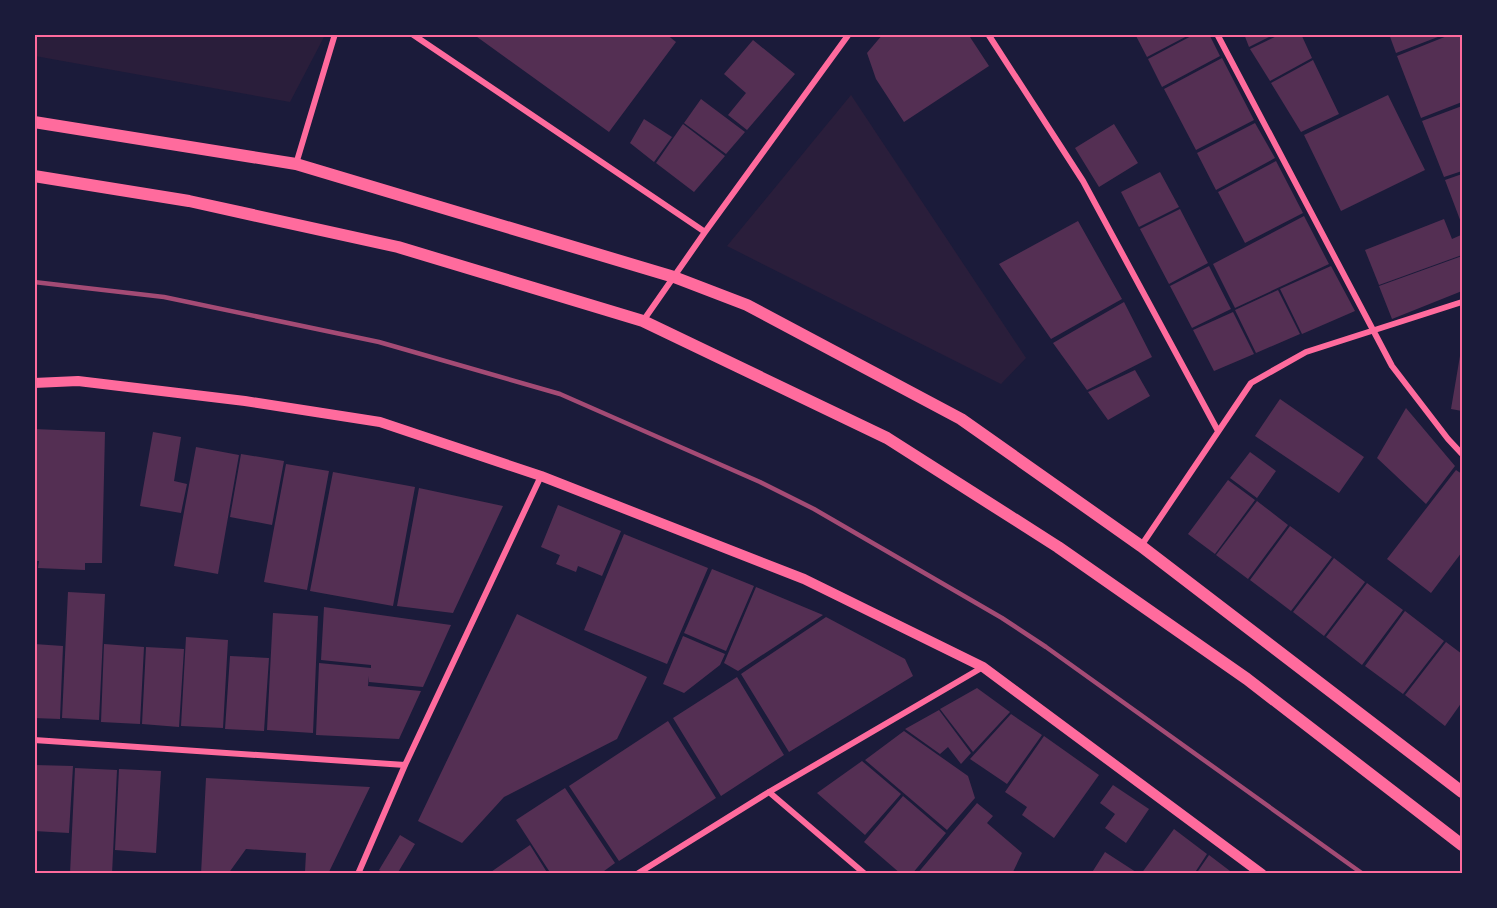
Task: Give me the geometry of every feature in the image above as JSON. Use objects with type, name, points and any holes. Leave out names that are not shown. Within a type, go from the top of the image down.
[{"type":"main road","points":[[34,122],[296,164],[674,277],[747,305],[962,419],[1141,546],[1462,792]]},
{"type":"main road","points":[[34,176],[189,201],[398,247],[644,321],[887,438],[1058,547],[1248,679],[1462,845]]},
{"type":"street","points":[[296,164],[336,34]]},
{"type":"street","points":[[412,34],[705,232]]},
{"type":"street","points":[[644,321],[705,232],[849,34]]},
{"type":"street","points":[[988,34],[1083,181],[1218,431]]},
{"type":"street","points":[[1217,34],[1392,366],[1462,454]]},
{"type":"street","points":[[1141,546],[1251,383],[1306,352],[1462,302]]},
{"type":"street","points":[[34,383],[78,381],[245,401],[380,422],[541,476],[804,579],[983,667],[1262,873]]},
{"type":"street","points":[[358,873],[405,765],[541,476]]},
{"type":"street","points":[[637,873],[983,667]]},
{"type":"street","points":[[34,740],[405,765]]},
{"type":"street","points":[[770,792],[865,873]]},
{"type":"shaded area","points":[[34,35],[325,35],[290,102],[35,56]]},
{"type":"shaded area","points":[[851,95],[1026,358],[1001,384],[727,246]]},
{"type":"building","points":[[473,34],[666,34],[676,42],[609,132]]},
{"type":"building","points":[[883,34],[968,34],[989,66],[904,122],[876,79],[867,53]]},
{"type":"building","points":[[1135,34],[1191,34],[1147,57]]},
{"type":"building","points":[[1195,34],[1209,34],[1220,56],[1162,87],[1148,59]]},
{"type":"building","points":[[1244,34],[1275,34],[1249,47]]},
{"type":"building","points":[[1281,34],[1301,34],[1312,58],[1270,81],[1250,49]]},
{"type":"building","points":[[1389,34],[1443,34],[1443,35],[1396,53]]},
{"type":"building","points":[[1452,34],[1462,34],[1462,102],[1421,118],[1397,56]]},
{"type":"building","points":[[753,40],[795,74],[747,130],[728,115],[746,93],[724,74]]},
{"type":"building","points":[[1222,58],[1254,120],[1196,150],[1164,89]]},
{"type":"building","points":[[1313,60],[1339,114],[1301,132],[1271,83]]},
{"type":"building","points":[[1388,95],[1425,170],[1341,211],[1304,135]]},
{"type":"building","points":[[701,99],[745,132],[726,154],[684,123]]},
{"type":"building","points":[[1462,106],[1462,171],[1444,177],[1422,121]]},
{"type":"building","points":[[644,119],[672,137],[654,162],[630,143]]},
{"type":"building","points":[[1255,123],[1275,158],[1216,190],[1197,153]]},
{"type":"building","points":[[683,124],[725,156],[694,192],[656,163]]},
{"type":"building","points":[[1114,124],[1138,163],[1099,187],[1075,148]]},
{"type":"building","points":[[1276,161],[1303,213],[1245,243],[1218,192]]},
{"type":"building","points":[[1160,172],[1179,207],[1139,227],[1121,192]]},
{"type":"building","points":[[1462,174],[1462,225],[1445,180]]},
{"type":"building","points":[[1180,209],[1208,263],[1169,284],[1140,229]]},
{"type":"building","points":[[1304,216],[1329,264],[1235,308],[1213,264]]},
{"type":"building","points":[[1444,219],[1452,239],[1461,235],[1462,255],[1379,285],[1365,250]]},
{"type":"building","points":[[1078,221],[1122,299],[1051,339],[999,264]]},
{"type":"building","points":[[1462,256],[1462,291],[1392,319],[1379,286]]},
{"type":"building","points":[[1209,266],[1231,309],[1192,328],[1170,286]]},
{"type":"building","points":[[1331,266],[1355,311],[1302,334],[1280,289]]},
{"type":"building","points":[[1278,290],[1300,334],[1256,353],[1235,310]]},
{"type":"building","points":[[1124,302],[1152,357],[1087,390],[1053,343]]},
{"type":"building","points":[[1233,312],[1254,354],[1214,371],[1193,330]]},
{"type":"building","points":[[1462,350],[1462,411],[1451,409]]},
{"type":"building","points":[[1135,370],[1150,396],[1108,420],[1088,392]]},
{"type":"building","points":[[1280,399],[1364,457],[1339,493],[1255,436]]},
{"type":"building","points":[[1406,408],[1455,466],[1426,504],[1377,458]]},
{"type":"building","points":[[34,429],[105,432],[102,563],[85,563],[85,570],[38,568],[39,561],[34,561]]},
{"type":"building","points":[[153,432],[181,437],[174,481],[187,484],[181,513],[140,506]]},
{"type":"building","points":[[196,447],[239,455],[218,574],[174,566]]},
{"type":"building","points":[[1250,452],[1276,471],[1257,498],[1230,478]]},
{"type":"building","points":[[241,454],[284,461],[272,525],[230,517]]},
{"type":"building","points":[[286,464],[329,471],[307,590],[264,582]]},
{"type":"building","points":[[1456,470],[1462,474],[1462,552],[1431,593],[1387,559]]},
{"type":"building","points":[[333,472],[415,487],[393,606],[310,591]]},
{"type":"building","points":[[1228,480],[1255,500],[1215,554],[1188,534]]},
{"type":"building","points":[[419,488],[503,506],[453,613],[397,606]]},
{"type":"building","points":[[1257,501],[1288,525],[1248,579],[1216,555]]},
{"type":"building","points":[[558,505],[621,531],[602,576],[578,566],[576,572],[556,564],[560,555],[541,547]]},
{"type":"building","points":[[1290,526],[1332,557],[1291,611],[1250,580]]},
{"type":"building","points":[[624,534],[708,568],[667,664],[584,630]]},
{"type":"building","points":[[1334,558],[1365,582],[1324,636],[1293,612]]},
{"type":"building","points":[[712,569],[754,586],[726,651],[684,633]]},
{"type":"building","points":[[1367,583],[1403,610],[1362,665],[1326,637]]},
{"type":"building","points":[[756,587],[823,615],[738,671],[724,663]]},
{"type":"building","points":[[68,592],[105,594],[99,720],[62,718]]},
{"type":"building","points":[[324,607],[451,625],[423,687],[369,682],[369,676],[368,686],[421,691],[399,739],[316,735],[319,663],[371,668],[371,665],[321,660]]},
{"type":"building","points":[[1405,611],[1444,641],[1403,694],[1365,666]]},
{"type":"building","points":[[273,613],[318,616],[313,733],[267,730]]},
{"type":"building","points":[[517,614],[647,677],[617,739],[504,797],[462,843],[418,821]]},
{"type":"building","points":[[826,617],[905,659],[913,676],[789,752],[741,674]]},
{"type":"building","points":[[683,636],[725,654],[720,665],[684,693],[663,684]]},
{"type":"building","points":[[186,637],[228,640],[223,728],[181,726]]},
{"type":"building","points":[[1446,642],[1462,654],[1462,702],[1445,726],[1405,695]]},
{"type":"building","points":[[34,644],[63,646],[60,719],[34,718]]},
{"type":"building","points":[[104,644],[144,647],[140,724],[101,722]]},
{"type":"building","points":[[146,647],[184,649],[179,727],[142,724]]},
{"type":"building","points":[[230,656],[269,658],[264,731],[225,729]]},
{"type":"building","points":[[737,677],[784,755],[721,796],[673,718]]},
{"type":"building","points":[[977,688],[1010,712],[973,752],[940,709]]},
{"type":"building","points":[[939,710],[971,753],[961,764],[948,747],[940,754],[905,729]]},
{"type":"building","points":[[1011,714],[1042,735],[1007,784],[970,759]]},
{"type":"building","points":[[668,721],[716,798],[619,861],[569,786]]},
{"type":"building","points":[[904,731],[968,776],[975,798],[947,830],[865,760]]},
{"type":"building","points":[[1044,736],[1099,775],[1054,838],[1022,815],[1027,807],[1005,792]]},
{"type":"building","points":[[862,761],[901,794],[865,835],[817,793]]},
{"type":"building","points":[[34,765],[73,766],[69,833],[34,831]]},
{"type":"building","points":[[75,768],[117,770],[112,874],[70,874]]},
{"type":"building","points":[[119,769],[161,771],[156,853],[115,850]]},
{"type":"building","points":[[206,778],[370,787],[328,874],[305,872],[306,853],[246,849],[228,874],[201,874]]},
{"type":"building","points":[[1113,785],[1149,809],[1126,843],[1105,828],[1115,814],[1100,803]]},
{"type":"building","points":[[565,788],[615,863],[600,874],[551,874],[516,820]]},
{"type":"building","points":[[903,796],[946,833],[912,874],[901,874],[864,842]]},
{"type":"building","points":[[977,803],[993,816],[987,823],[1022,853],[1012,874],[917,874]]},
{"type":"building","points":[[1174,829],[1207,854],[1194,874],[1141,874]]},
{"type":"building","points":[[400,835],[415,844],[397,874],[385,874],[379,870]]},
{"type":"building","points":[[530,845],[548,874],[488,874]]},
{"type":"building","points":[[1105,852],[1139,874],[1091,874]]},
{"type":"building","points":[[1209,855],[1234,874],[1196,874]]},
{"type":"railway","points":[[34,282],[164,297],[379,342],[560,394],[760,482],[814,509],[1002,618],[1363,874]]}]
